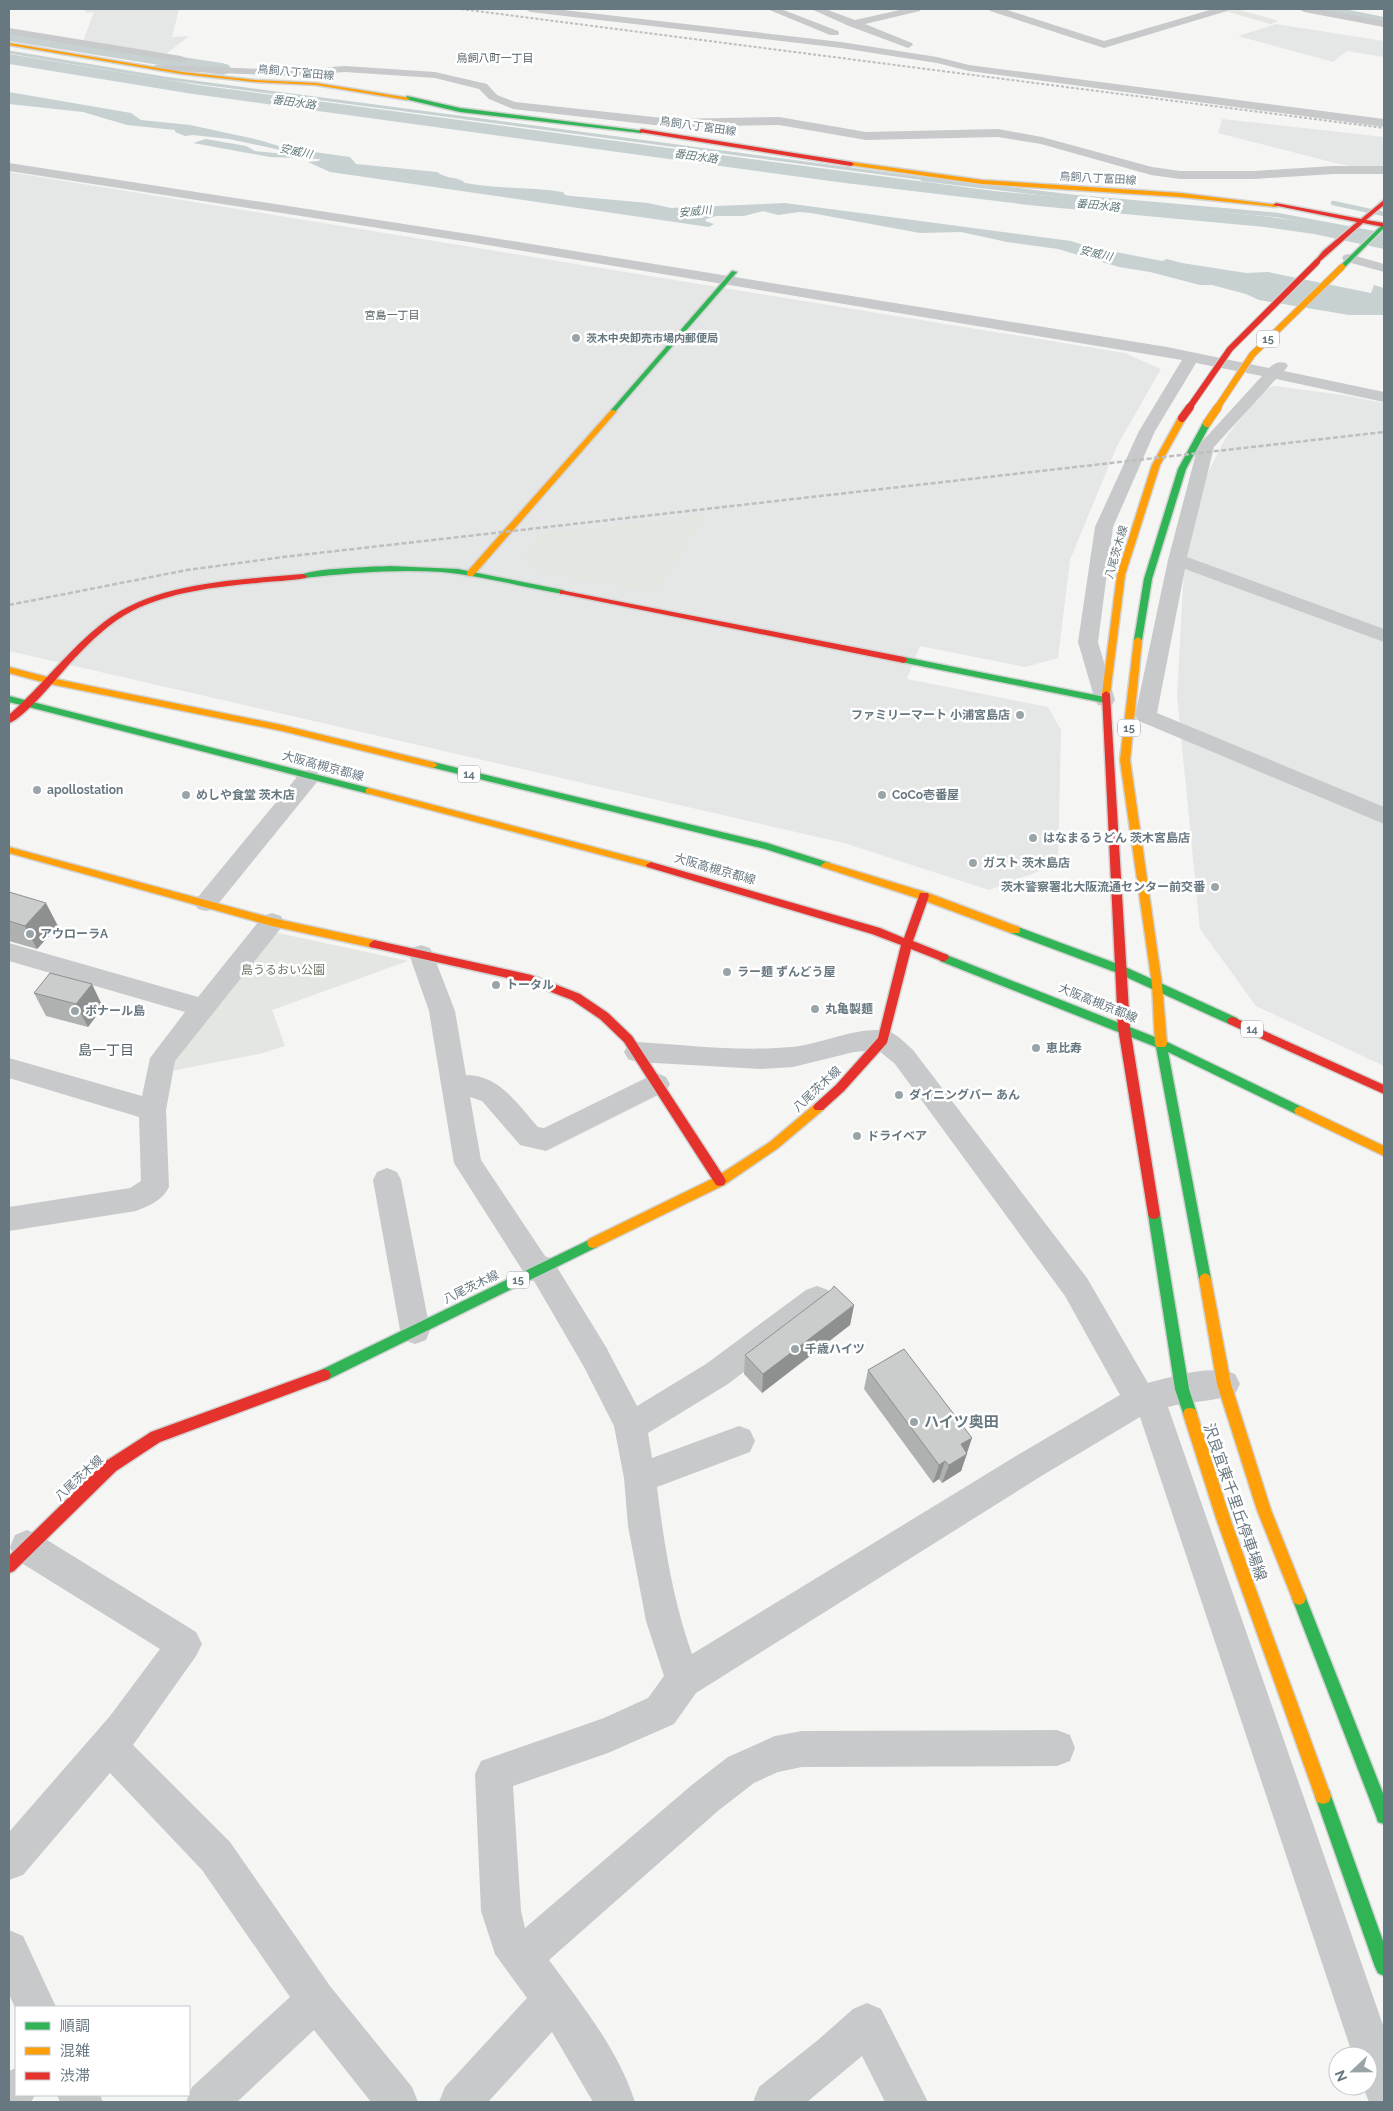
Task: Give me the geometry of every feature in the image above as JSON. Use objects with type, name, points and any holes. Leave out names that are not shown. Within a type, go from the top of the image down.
[{"type":"main road","name":"鳥飼八丁富田線","points":[[9,44],[200,75],[316,84],[493,115],[674,135],[850,164],[982,182],[1180,195],[1268,204],[1363,220],[1383,226]]},
{"type":"main road","name":"八尾茨木線","points":[[1124,1028],[1104,700],[1121,575],[1156,465],[1182,418],[1230,348],[1332,246],[1381,205]]},
{"type":"main road","name":"15","points":[[1161,1044],[1157,984],[1125,760],[1139,634],[1148,579],[1182,468],[1207,423],[1252,355],[1383,226]]},
{"type":"main road","points":[[470,574],[730,276]]},
{"type":"main road","points":[[9,720],[29,705],[70,658],[113,619],[160,597],[185,591],[343,570],[387,567],[430,568],[470,574],[1104,700]]},
{"type":"main road","points":[[1139,634],[1151,685]]},
{"type":"main road","name":"大阪高槻京都線","points":[[9,670],[50,681],[282,728],[767,846],[924,896],[1120,969],[1157,984],[1384,1090]]},
{"type":"main road","name":"大阪高槻京都線","points":[[9,699],[621,856],[876,931],[1161,1044],[1384,1151]]},
{"type":"main road","points":[[1125,760],[1146,716]]},
{"type":"main road","points":[[9,850],[206,902],[272,922],[527,978],[576,997],[617,1027],[638,1052],[720,1181]]},
{"type":"main road","name":"八尾茨木線","points":[[14,1558],[111,1466],[156,1437],[326,1374],[720,1181],[774,1145],[840,1088],[883,1040],[907,943],[924,896]]},
{"type":"main road","name":"沢良宜東千里丘停車場線","points":[[1124,1028],[1157,1395],[1224,1521],[1384,1967]]},
{"type":"main road","name":"沢良宜東千里丘停車場線","points":[[1161,1044],[1224,1384],[1264,1510],[1384,1816]]},
{"type":"street","points":[[530,9],[575,11],[841,45],[969,68],[1384,122]]},
{"type":"street","points":[[772,9],[851,40]]},
{"type":"street","points":[[816,9],[922,50],[927,54],[921,58]]},
{"type":"street","points":[[853,24],[916,9]]},
{"type":"street","points":[[994,9],[1104,45],[1223,9]]},
{"type":"street","points":[[1304,9],[1384,24]]},
{"type":"street","points":[[9,31],[237,67],[233,69]]},
{"type":"street","points":[[152,68],[218,72],[233,69],[290,73],[345,69],[435,75],[482,86],[493,97],[512,104],[672,123],[779,121],[866,136],[1005,134],[1042,141],[1144,169],[1180,175],[1254,176],[1332,170],[1384,170]]},
{"type":"street","points":[[233,69],[238,74],[282,82]]},
{"type":"street","points":[[9,158],[488,231],[916,310],[1277,370],[1318,371],[1384,386]]},
{"type":"street","points":[[9,167],[730,276],[904,298],[1277,370],[1384,397]]},
{"type":"street","points":[[1349,259],[1384,268]]},
{"type":"street","points":[[1104,700],[1088,642],[1104,528],[1147,431],[1192,357]]},
{"type":"street","points":[[1277,370],[1206,446],[1177,560],[1146,716],[1384,816]]},
{"type":"street","points":[[1177,560],[1384,636]]},
{"type":"street","points":[[206,902],[309,776]]},
{"type":"street","points":[[9,1219],[136,1199],[155,1187],[152,1110],[164,1058],[272,922]]},
{"type":"street","points":[[9,952],[203,1008]]},
{"type":"street","points":[[421,954],[442,1011],[468,1163],[540,1269],[595,1357],[630,1424],[640,1478],[645,1526],[664,1621],[683,1680]]},
{"type":"street","points":[[638,1052],[769,1059],[793,1057],[854,1042],[883,1040],[904,1057],[1157,1395],[1384,2086]]},
{"type":"street","points":[[9,1068],[152,1110]]},
{"type":"street","points":[[454,1086],[474,1086],[491,1093],[530,1137],[546,1140],[657,1084]]},
{"type":"street","points":[[387,1180],[415,1330]]},
{"type":"street","points":[[630,1424],[644,1419],[716,1374],[816,1299]]},
{"type":"street","points":[[614,2102],[607,2082],[553,2000],[509,1940],[501,1911],[494,1774],[608,1735],[661,1710],[683,1680],[1016,1474],[1157,1395],[1224,1384]]},
{"type":"street","points":[[640,1478],[740,1441]]},
{"type":"street","points":[[9,1861],[109,1746],[162,1678],[184,1644],[14,1558]]},
{"type":"street","points":[[109,1746],[216,1856],[316,2000],[397,2102]]},
{"type":"street","points":[[522,1957],[706,1797],[742,1770],[775,1754],[802,1749],[1057,1748]]},
{"type":"street","points":[[9,1950],[36,2006]]},
{"type":"street","points":[[207,2102],[316,2000]]},
{"type":"street","points":[[460,2102],[553,2000]]},
{"type":"street","points":[[774,2102],[833,2054],[867,2023],[907,2102]]},
{"type":"shaded area","points":[[86,9],[179,9],[172,37],[189,36],[166,54],[83,41],[94,12],[85,13]]},
{"type":"shaded area","points":[[1276,24],[1384,41],[1384,57],[1347,51],[1333,62],[1238,36]]},
{"type":"shaded area","points":[[1222,119],[1384,137],[1384,166],[1355,167],[1218,133]]},
{"type":"shaded area","points":[[9,172],[1125,353],[1161,369],[1117,446],[1070,560],[1058,658],[1025,667],[920,646],[907,679],[1048,707],[1061,730],[1058,864],[989,890],[844,843],[9,651]]},
{"type":"shaded area","points":[[1274,386],[1343,395],[1384,403],[1384,1066],[1256,1006],[1200,929],[1177,696],[1185,551],[1204,480],[1226,437],[1263,390]]},
{"type":"green space","points":[[1231,9],[1279,21],[1270,24],[1225,11]]},
{"type":"green space","points":[[704,515],[655,593],[535,571],[525,554],[542,534]]},
{"type":"green space","name":"島うるおい公園","points":[[278,933],[408,961],[272,1010],[285,1046],[259,1054],[166,1072],[263,937]]},
{"type":"water","name":"番田水路","points":[[9,54],[198,85],[994,191],[1263,216],[1331,226],[1384,237],[1384,249],[1314,234],[1265,227],[1038,206],[845,183],[193,94],[9,64]]},
{"type":"water","name":"安威川","points":[[9,92],[131,113],[141,120],[190,125],[259,140],[285,148],[350,157],[356,164],[437,172],[459,179],[465,183],[477,185],[551,190],[563,192],[565,195],[571,196],[648,203],[671,208],[785,203],[1071,241],[1090,247],[1162,261],[1167,259],[1246,273],[1268,272],[1371,293],[1374,285],[1384,288],[1384,315],[1349,315],[1259,300],[1246,294],[1212,285],[1200,285],[1150,272],[1119,267],[1058,249],[1007,242],[961,232],[920,233],[811,213],[799,212],[778,215],[763,211],[744,216],[716,216],[706,219],[705,221],[714,224],[709,227],[330,172],[308,162],[319,161],[320,159],[270,157],[193,143],[206,139],[246,146],[255,151],[293,155],[276,149],[229,139],[193,135],[185,136],[175,132],[175,130],[127,125],[83,112],[9,104]]},
{"type":"building","points":[[9,892],[46,903],[25,926],[9,921]]},
{"type":"building","points":[[50,973],[92,984],[76,1004],[34,993]]},
{"type":"building","points":[[834,1286],[854,1305],[763,1374],[745,1355]]},
{"type":"building","points":[[904,1349],[972,1438],[961,1444],[967,1454],[949,1465],[945,1461],[939,1465],[868,1370]]},
{"type":"waterway","points":[[1320,9],[1384,22]]},
{"type":"waterway","points":[[9,36],[222,69]]},
{"type":"waterway","name":"番田水路","points":[[9,52],[164,78],[934,180]]},
{"type":"waterway","name":"番田水路","points":[[923,179],[1074,197],[1277,215],[1384,235]]},
{"type":"waterway","points":[[1333,203],[1384,214]]},
{"type":"railway","points":[[461,9],[1384,128]]},
{"type":"railway","points":[[9,605],[187,570],[283,557],[1384,432]]},
{"type":"traffic: fast","points":[[407,98],[460,110],[641,131]]},
{"type":"traffic: fast","points":[[1342,267],[1384,225]]},
{"type":"traffic: fast","points":[[613,411],[734,272]]},
{"type":"traffic: fast","points":[[1138,640],[1148,579],[1182,469],[1207,423]]},
{"type":"traffic: fast","points":[[303,576],[373,569],[443,570],[474,574],[563,592]]},
{"type":"traffic: fast","points":[[904,660],[1105,700]]},
{"type":"traffic: fast","points":[[9,699],[369,791]]},
{"type":"traffic: fast","points":[[433,765],[767,846],[826,865]]},
{"type":"traffic: fast","points":[[1015,930],[1119,969],[1233,1021]]},
{"type":"traffic: fast","points":[[944,958],[1161,1044],[1300,1111]]},
{"type":"traffic: fast","points":[[1161,1044],[1205,1279]]},
{"type":"traffic: fast","points":[[1154,1214],[1182,1389],[1190,1414]]},
{"type":"traffic: fast","points":[[324,1375],[593,1243]]},
{"type":"traffic: fast","points":[[1299,1598],[1384,1816]]},
{"type":"traffic: fast","points":[[1323,1796],[1384,1967]]},
{"type":"traffic: slow","points":[[9,44],[182,73],[255,81],[316,84],[407,98]]},
{"type":"traffic: slow","points":[[851,164],[982,182],[1180,195],[1276,205]]},
{"type":"traffic: slow","points":[[1207,423],[1252,355],[1342,267]]},
{"type":"traffic: slow","points":[[470,574],[613,411]]},
{"type":"traffic: slow","points":[[1106,694],[1121,575],[1156,465],[1182,418]]},
{"type":"traffic: slow","points":[[1138,640],[1125,760],[1157,984],[1161,1044]]},
{"type":"traffic: slow","points":[[9,670],[50,681],[282,728],[433,765]]},
{"type":"traffic: slow","points":[[369,791],[651,865]]},
{"type":"traffic: slow","points":[[9,850],[272,922],[374,944]]},
{"type":"traffic: slow","points":[[826,865],[924,896],[1015,930]]},
{"type":"traffic: slow","points":[[593,1243],[720,1181],[774,1145],[819,1107]]},
{"type":"traffic: slow","points":[[1300,1111],[1384,1151]]},
{"type":"traffic: slow","points":[[1205,1279],[1224,1384],[1264,1510],[1299,1598]]},
{"type":"traffic: slow","points":[[1190,1414],[1224,1521],[1323,1796]]},
{"type":"traffic: jam","points":[[641,131],[851,164]]},
{"type":"traffic: jam","points":[[1317,262],[1325,252],[1384,202]]},
{"type":"traffic: jam","points":[[1276,205],[1384,225]]},
{"type":"traffic: jam","points":[[1182,418],[1230,349],[1317,262]]},
{"type":"traffic: jam","points":[[9,720],[96,633],[109,622],[129,610],[151,600],[202,587],[303,576]]},
{"type":"traffic: jam","points":[[563,592],[904,660]]},
{"type":"traffic: jam","points":[[1106,694],[1124,1028]]},
{"type":"traffic: jam","points":[[651,865],[876,931],[944,958]]},
{"type":"traffic: jam","points":[[819,1107],[840,1088],[883,1040],[907,943],[924,896]]},
{"type":"traffic: jam","points":[[374,944],[527,978],[576,997],[604,1016],[628,1039],[720,1181]]},
{"type":"traffic: jam","points":[[1233,1021],[1384,1090]]},
{"type":"traffic: jam","points":[[1124,1028],[1154,1214]]},
{"type":"traffic: jam","points":[[9,1566],[111,1466],[156,1437],[324,1375]]},
{"type":"place","name":"茨木中央卸売市場内郵便局","points":[[576,338]]},
{"type":"place","name":"ファミリーマート 小浦宮島店","points":[[1020,715]]},
{"type":"place","name":"apollostation","points":[[37,790]]},
{"type":"place","name":"めしや食堂 茨木店","points":[[186,795]]},
{"type":"place","name":"CoCo壱番屋","points":[[882,795]]},
{"type":"place","name":"はなまるうどん 茨木宮島店","points":[[1033,838]]},
{"type":"place","name":"ガスト 茨木島店","points":[[973,863]]},
{"type":"place","name":"茨木警察署北大阪流通センター前交番","points":[[1215,887]]},
{"type":"place","name":"アウローラA","points":[[30,934]]},
{"type":"place","name":"ラー麺 ずんどう屋","points":[[727,972]]},
{"type":"place","name":"トータル","points":[[496,985]]},
{"type":"place","name":"丸亀製麺","points":[[815,1009]]},
{"type":"place","name":"ボナール島","points":[[75,1011]]},
{"type":"place","name":"恵比寿","points":[[1036,1048]]},
{"type":"place","name":"ダイニングバー あん","points":[[899,1095]]},
{"type":"place","name":"ドライベア","points":[[857,1136]]},
{"type":"place","name":"千歳ハイツ","points":[[795,1349]]},
{"type":"place","name":"ハイツ奥田","points":[[914,1422]]},
{"type":"district","name":"鳥飼八町一丁目","points":[[495,58]]},
{"type":"district","name":"宮島一丁目","points":[[392,315]]},
{"type":"district","name":"島一丁目","points":[[106,1050]]}]
